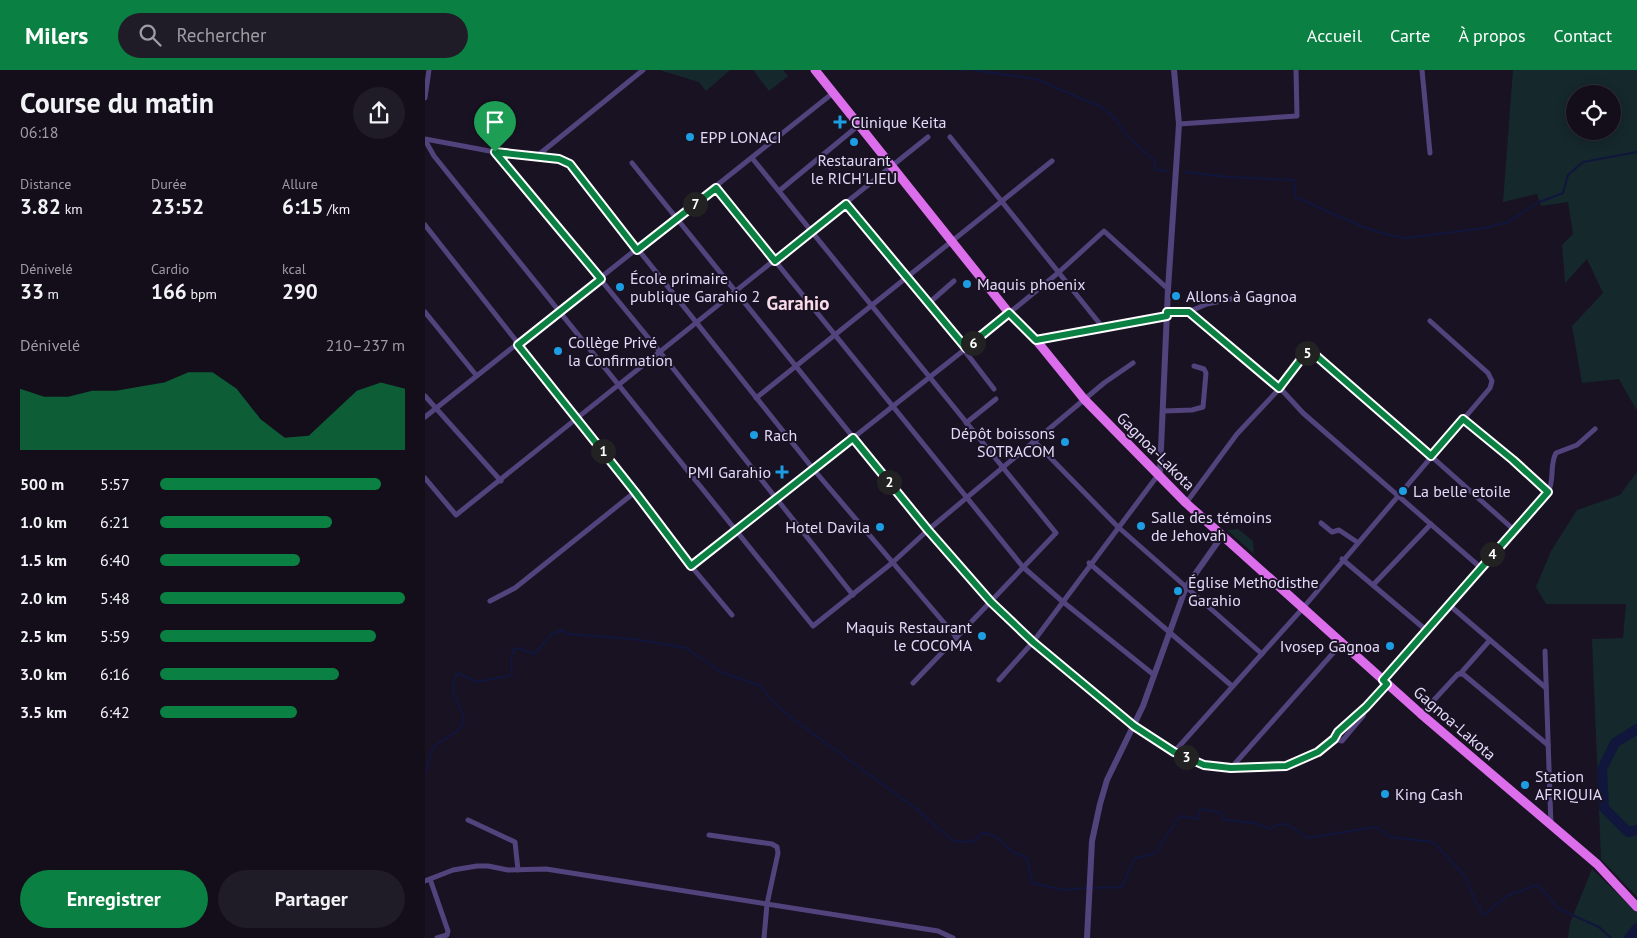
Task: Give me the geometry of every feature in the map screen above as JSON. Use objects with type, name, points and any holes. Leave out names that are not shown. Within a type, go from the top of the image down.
[{"type":"main road","name":"Gagnoa-Lakota","points":[[815,70],[1009,313],[1036,340],[1084,399],[1157,475],[1222,536],[1421,714],[1597,864],[1637,906]]},
{"type":"street","points":[[425,98],[429,70]]},
{"type":"street","points":[[537,156],[643,70]]},
{"type":"street","points":[[999,680],[1033,642],[1089,563],[1160,471],[1168,288],[1179,124],[1174,70]]},
{"type":"street","points":[[1179,124],[1297,116],[1296,70]]},
{"type":"street","points":[[1422,70],[1430,153]]},
{"type":"street","points":[[425,417],[716,188],[833,92]]},
{"type":"street","points":[[779,191],[859,125]]},
{"type":"street","points":[[425,478],[457,515],[929,137]]},
{"type":"street","points":[[950,137],[1104,330]]},
{"type":"street","points":[[425,139],[495,152],[559,159],[570,164],[813,470],[957,638]]},
{"type":"street","points":[[425,139],[434,156],[813,626],[892,563],[928,530],[1084,399],[1133,363]]},
{"type":"street","points":[[495,152],[660,352],[853,595]]},
{"type":"street","points":[[753,158],[1056,534],[913,683]]},
{"type":"street","points":[[756,398],[1052,161]]},
{"type":"street","points":[[632,163],[928,530],[991,602],[1033,642],[1134,726],[1174,752],[1204,765],[1231,768],[1286,766],[1318,752],[1334,739],[1358,712],[1366,707]]},
{"type":"street","points":[[716,188],[1023,567],[1154,675]]},
{"type":"street","points":[[846,204],[929,303],[994,389]]},
{"type":"street","points":[[425,225],[691,566],[732,615]]},
{"type":"street","points":[[691,566],[1059,273],[1104,231],[1168,288]]},
{"type":"street","points":[[929,303],[954,281]]},
{"type":"street","points":[[1036,340],[1104,330],[1167,314],[1189,312],[1207,304],[1231,299]]},
{"type":"street","points":[[425,312],[476,375]]},
{"type":"street","points":[[1189,312],[1279,388],[1303,413],[1480,567]]},
{"type":"street","points":[[1174,752],[1303,608],[1342,559],[1485,395],[1492,381],[1487,373],[1430,321]]},
{"type":"street","points":[[1186,503],[1237,434],[1279,388],[1305,354],[1313,353],[1513,529]]},
{"type":"street","points":[[1164,411],[1192,410],[1203,406],[1206,373],[1204,369],[1194,366]]},
{"type":"street","points":[[425,396],[501,481]]},
{"type":"street","points":[[966,423],[995,399]]},
{"type":"street","points":[[1463,419],[1548,492]]},
{"type":"street","points":[[1334,739],[1342,741],[1363,716],[1366,707],[1426,630],[1513,529],[1548,492],[1551,487],[1551,465],[1556,453],[1577,445],[1595,429]]},
{"type":"street","points":[[1033,441],[1117,526],[1262,654]]},
{"type":"street","points":[[490,601],[515,588],[635,492]]},
{"type":"street","points":[[1321,523],[1333,532],[1338,530],[1345,532],[1357,542]]},
{"type":"street","points":[[1373,585],[1431,524]]},
{"type":"street","points":[[1087,938],[1095,825],[1107,780],[1134,726],[1186,587],[1222,536]]},
{"type":"street","points":[[1342,559],[1426,630]]},
{"type":"street","points":[[1089,563],[1232,686]]},
{"type":"street","points":[[1448,604],[1546,688]]},
{"type":"street","points":[[1421,714],[1490,640]]},
{"type":"street","points":[[1231,768],[1342,643]]},
{"type":"street","points":[[1545,651],[1551,826]]},
{"type":"street","points":[[1460,674],[1548,745]]},
{"type":"street","points":[[468,820],[515,842],[518,870]]},
{"type":"street","points":[[709,835],[777,847],[778,853],[767,904],[764,938]]},
{"type":"street","points":[[437,938],[447,935],[449,931],[428,880],[453,870],[477,866],[518,870],[546,869],[938,931],[953,938]]},
{"type":"green space","points":[[659,70],[730,70],[706,91],[699,82]]},
{"type":"green space","points":[[753,70],[783,70],[788,76],[769,91]]},
{"type":"green space","points":[[1513,70],[1637,70],[1637,411],[1619,379],[1582,383],[1572,326],[1603,293],[1587,259],[1565,283],[1562,245],[1573,234],[1568,202],[1541,206],[1537,194],[1503,202]]},
{"type":"green space","points":[[1637,472],[1637,897],[1601,859],[1592,639],[1623,638],[1626,604],[1546,604],[1536,587],[1551,551],[1577,510],[1620,495]]},
{"type":"green space","points":[[1238,529],[1253,541],[1254,554],[1227,530]]},
{"type":"green space","points":[[1592,869],[1637,912],[1637,938],[1568,938],[1570,923]]},
{"type":"waterway","points":[[959,70],[966,70]]},
{"type":"waterway","points":[[974,70],[1036,79],[1101,107],[1114,118],[1130,139],[1155,161],[1156,170],[1168,171]]},
{"type":"waterway","points":[[1185,172],[1228,177],[1294,180],[1295,197],[1363,227],[1406,238],[1485,228],[1508,222],[1537,203],[1563,193],[1568,175],[1583,162],[1637,152]]},
{"type":"waterway","points":[[425,773],[434,747],[462,726],[464,721],[453,687],[458,673],[477,682],[512,675],[511,659],[514,649],[518,648],[534,654],[552,634],[562,630],[567,634],[633,639],[686,648],[721,672],[761,686],[770,699],[793,719],[915,808],[953,841],[969,842],[975,840],[982,833],[987,833],[999,839],[1014,852],[1027,858],[1032,883],[1064,890],[1087,888]]},
{"type":"waterway","points":[[1637,729],[1615,743],[1602,769],[1604,808],[1628,832],[1637,830]]},
{"type":"waterway","points":[[1092,888],[1122,887],[1134,859],[1155,853],[1180,816],[1197,819],[1201,809],[1219,812],[1225,820],[1255,823],[1270,829],[1276,825],[1287,824],[1308,838],[1376,827],[1390,837],[1433,842],[1466,877],[1475,901],[1484,915],[1507,896],[1537,885],[1548,895],[1557,908],[1599,927],[1611,938]]},
{"type":"waterway","points":[[1629,938],[1637,928]]},
{"type":"place","name":"Clinique Keita","points":[[840,122]]},
{"type":"place","name":"EPP LONACI","points":[[690,137]]},
{"type":"place","name":"Restaurant le RICH'LIEU","points":[[854,142]]},
{"type":"place","name":"Maquis phoenix","points":[[967,284]]},
{"type":"place","name":"École primaire publique Garahio 2","points":[[620,287]]},
{"type":"place","name":"Allons à Gagnoa","points":[[1176,296]]},
{"type":"place","name":"Collège Privé la Confirmation","points":[[558,351]]},
{"type":"place","name":"Rach","points":[[754,435]]},
{"type":"place","name":"Dépôt boissons SOTRACOM","points":[[1065,442]]},
{"type":"place","name":"PMI Garahio","points":[[782,472]]},
{"type":"place","name":"La belle etoile","points":[[1403,491]]},
{"type":"place","name":"Salle des témoins de Jehovah","points":[[1141,526]]},
{"type":"place","name":"Hotel Davila","points":[[880,527]]},
{"type":"place","name":"Église Methodisthe Garahio","points":[[1178,591]]},
{"type":"place","name":"Maquis Restaurant le COCOMA","points":[[982,636]]},
{"type":"place","name":"Ivosep Gagnoa","points":[[1390,646]]},
{"type":"place","name":"Station AFRIQUIA","points":[[1525,785]]},
{"type":"place","name":"King Cash","points":[[1385,794]]},
{"type":"district","name":"Garahio","points":[[798,303]]},
{"type":"route","points":[[495,152],[559,159],[570,164],[637,250],[716,188],[775,261],[846,204],[966,348],[1009,313],[1036,340],[1104,330],[1167,316],[1167,312],[1189,312],[1279,388],[1305,354],[1313,353],[1431,456],[1463,419],[1548,492],[1513,529],[1383,680],[1387,684],[1366,707],[1358,712],[1338,732],[1334,739],[1318,752],[1286,766],[1263,769],[1204,765],[1174,752],[1134,726],[1033,642],[991,602],[928,530],[853,438],[691,566],[635,492],[518,345],[601,279],[495,152]]}]
